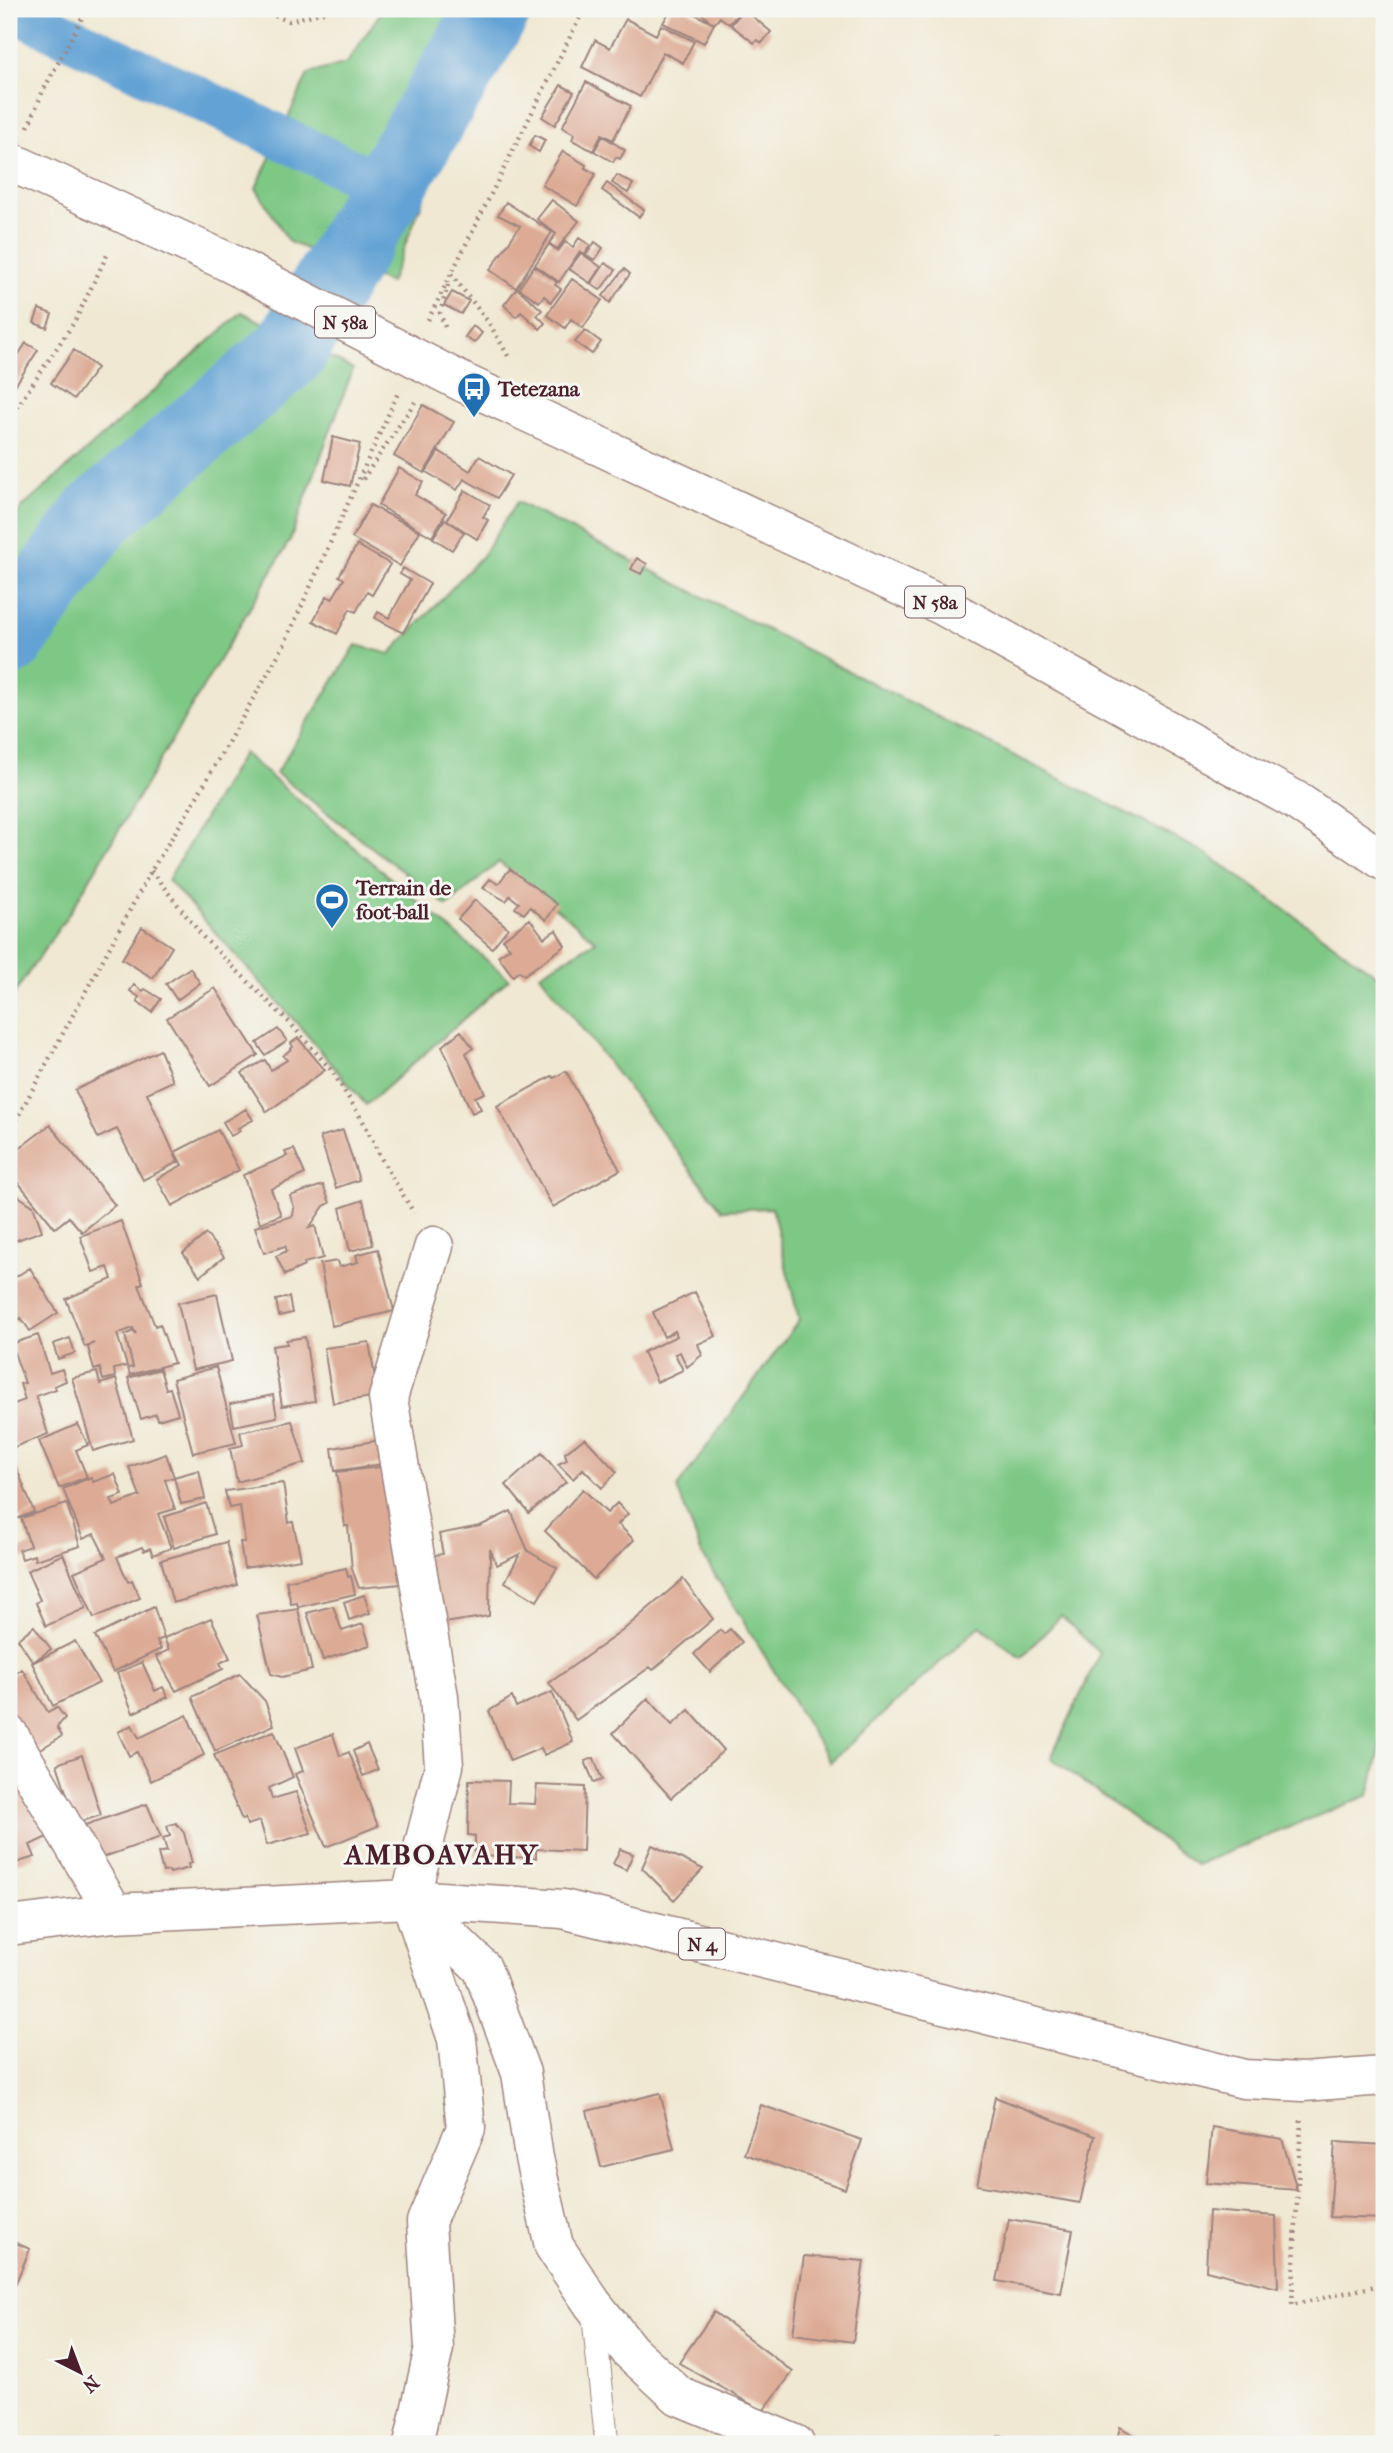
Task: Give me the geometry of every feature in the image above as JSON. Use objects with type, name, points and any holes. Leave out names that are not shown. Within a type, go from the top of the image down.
[{"type":"main road","name":"N 58a","points":[[11,161],[226,261],[531,415],[943,606],[1295,800],[1384,860]]},
{"type":"main road","points":[[413,2444],[434,2348],[426,2222],[466,2128],[457,2039],[410,1899],[444,1766],[439,1697],[388,1398],[434,1246]]},
{"type":"main road","points":[[9,1735],[114,1913]]},
{"type":"main road","points":[[410,1899],[482,1968],[522,2073],[534,2158],[554,2246],[592,2304],[630,2351],[679,2396],[795,2444]]},
{"type":"main road","name":"N 4","points":[[9,1926],[114,1913],[410,1899],[563,1909],[1244,2079],[1303,2082],[1384,2076]]},
{"type":"lane","points":[[592,2304],[607,2444]]},
{"type":"path","points":[[11,161],[43,92],[87,9]]},
{"type":"path","points":[[256,9],[289,20],[334,9]]},
{"type":"path","points":[[428,320],[584,9]]},
{"type":"path","points":[[9,419],[75,321],[126,215]]},
{"type":"path","points":[[450,274],[489,323],[517,370],[531,415]]},
{"type":"path","points":[[356,490],[421,394],[464,383]]},
{"type":"path","points":[[9,1133],[151,871],[284,645],[401,386]]},
{"type":"path","points":[[151,871],[204,938],[291,1024],[332,1071],[434,1246]]},
{"type":"path","points":[[1303,2082],[1292,2305],[1384,2284]]},
{"type":"green space","points":[[383,9],[521,9],[433,175],[390,283],[289,242],[256,188],[308,74],[347,63]]},
{"type":"green space","points":[[242,312],[353,369],[290,540],[72,909],[9,1001],[9,525],[23,507]]},
{"type":"green space","points":[[517,502],[1207,854],[1384,980],[1384,1734],[1369,1795],[1196,1865],[1051,1758],[1100,1653],[1061,1616],[1021,1658],[980,1626],[830,1762],[702,1554],[677,1488],[799,1320],[772,1208],[722,1210],[540,974],[596,941],[499,862],[447,906],[276,773],[356,645],[390,654],[482,556]]},
{"type":"green space","name":"Terrain de foot-ball","points":[[243,753],[509,979],[366,1105],[302,1029],[168,880]]},
{"type":"building","points":[[671,9],[690,9],[689,11],[714,24],[704,43],[663,23]]},
{"type":"building","points":[[699,9],[731,9],[738,14],[729,24],[720,17],[714,24]]},
{"type":"building","points":[[744,9],[771,32],[762,43],[757,40],[754,43],[731,25]]},
{"type":"building","points":[[626,19],[656,35],[661,25],[694,41],[683,63],[663,52],[640,97],[582,67],[595,40],[610,48]]},
{"type":"building","points":[[586,82],[631,106],[613,140],[602,134],[593,151],[572,140],[574,134],[562,127]]},
{"type":"building","points":[[561,85],[574,92],[555,125],[542,117]]},
{"type":"building","points":[[535,135],[545,140],[539,152],[529,146]]},
{"type":"building","points":[[603,136],[625,150],[620,159],[616,157],[613,162],[594,151]]},
{"type":"building","points":[[563,151],[596,174],[577,206],[542,185]]},
{"type":"building","points":[[617,175],[633,184],[628,193],[612,183]]},
{"type":"building","points":[[607,183],[644,210],[639,217],[602,190]]},
{"type":"building","points":[[552,200],[579,221],[557,249],[549,243],[556,234],[537,219]]},
{"type":"building","points":[[506,202],[552,232],[516,288],[490,270],[520,226],[498,215]]},
{"type":"building","points":[[579,238],[590,245],[585,254],[580,251],[559,282],[535,265],[549,244],[558,251],[565,242],[573,247]]},
{"type":"building","points":[[595,242],[603,248],[595,260],[586,255]]},
{"type":"building","points":[[581,253],[601,267],[590,283],[569,269]]},
{"type":"building","points":[[605,263],[616,270],[600,290],[591,284]]},
{"type":"building","points":[[534,266],[557,282],[555,285],[561,289],[551,302],[544,296],[539,302],[519,288]]},
{"type":"building","points":[[624,269],[630,274],[610,303],[603,296]]},
{"type":"building","points":[[572,279],[602,300],[583,328],[571,319],[565,328],[547,315]]},
{"type":"building","points":[[517,288],[542,310],[537,315],[545,323],[540,329],[521,312],[516,317],[504,305]]},
{"type":"building","points":[[452,292],[469,301],[461,314],[444,305]]},
{"type":"building","points":[[39,309],[52,314],[47,328],[34,323]]},
{"type":"building","points":[[473,326],[482,333],[474,343],[465,337]]},
{"type":"building","points":[[585,330],[601,342],[592,354],[575,342]]},
{"type":"building","points":[[26,343],[38,350],[9,395],[9,369]]},
{"type":"building","points":[[74,350],[97,368],[74,399],[51,383]]},
{"type":"building","points":[[423,405],[454,422],[424,473],[394,456]]},
{"type":"building","points":[[333,437],[360,444],[350,486],[324,480]]},
{"type":"building","points":[[439,451],[470,471],[479,456],[511,475],[497,498],[464,479],[457,490],[426,472]]},
{"type":"building","points":[[399,468],[423,482],[415,495],[446,513],[432,537],[378,505]]},
{"type":"building","points":[[465,490],[490,505],[483,517],[488,520],[477,539],[447,520]]},
{"type":"building","points":[[370,505],[420,531],[400,566],[352,538]]},
{"type":"building","points":[[445,519],[464,532],[452,550],[433,538]]},
{"type":"building","points":[[357,545],[390,564],[372,595],[367,592],[356,612],[350,609],[337,634],[313,621],[327,596],[332,599],[344,579],[339,576]]},
{"type":"building","points":[[637,558],[647,564],[641,574],[631,569]]},
{"type":"building","points":[[403,568],[430,584],[403,633],[375,618],[378,612],[389,618],[410,580],[400,574]]},
{"type":"building","points":[[510,869],[557,904],[546,920],[530,907],[524,914],[515,908],[519,903],[510,896],[506,901],[483,888],[490,879],[498,884]]},
{"type":"building","points":[[475,900],[508,928],[492,948],[458,919]]},
{"type":"building","points":[[530,919],[544,938],[556,930],[565,946],[524,975],[519,971],[513,976],[498,956],[510,948],[503,939]]},
{"type":"building","points":[[142,927],[172,947],[153,978],[122,959]]},
{"type":"building","points":[[190,968],[200,983],[177,1000],[166,984]]},
{"type":"building","points":[[134,985],[161,999],[152,1012],[137,1001],[139,997],[130,991]]},
{"type":"building","points":[[215,988],[258,1055],[210,1086],[167,1018]]},
{"type":"building","points":[[278,1029],[287,1041],[265,1055],[257,1043]]},
{"type":"building","points":[[461,1031],[473,1048],[466,1053],[485,1093],[475,1097],[481,1109],[472,1113],[442,1046]]},
{"type":"building","points":[[298,1038],[325,1070],[267,1112],[242,1073],[265,1060],[271,1070],[287,1060],[283,1056],[293,1047],[291,1043]]},
{"type":"building","points":[[160,1050],[173,1081],[147,1093],[178,1162],[143,1180],[117,1129],[98,1138],[75,1090]]},
{"type":"building","points":[[566,1071],[620,1170],[553,1207],[497,1106]]},
{"type":"building","points":[[246,1109],[253,1120],[238,1128],[240,1131],[231,1136],[223,1122]]},
{"type":"building","points":[[50,1125],[115,1205],[82,1232],[69,1217],[55,1228],[9,1171],[9,1156]]},
{"type":"building","points":[[218,1130],[239,1170],[172,1206],[157,1179],[182,1165],[175,1152]]},
{"type":"building","points":[[343,1130],[359,1180],[336,1188],[320,1137]]},
{"type":"building","points":[[294,1149],[305,1174],[271,1189],[281,1215],[260,1223],[243,1175],[287,1156],[285,1152]]},
{"type":"building","points":[[323,1185],[330,1203],[324,1206],[309,1228],[315,1226],[323,1258],[304,1263],[304,1266],[285,1275],[276,1256],[287,1251],[285,1246],[264,1253],[255,1227],[293,1216],[294,1207],[290,1196]]},
{"type":"building","points":[[9,1190],[33,1206],[42,1231],[9,1243]]},
{"type":"building","points":[[363,1200],[373,1245],[350,1251],[340,1208]]},
{"type":"building","points":[[121,1221],[143,1283],[139,1285],[155,1326],[160,1324],[174,1363],[130,1375],[128,1368],[133,1367],[125,1335],[133,1331],[136,1334],[133,1328],[117,1334],[127,1366],[114,1369],[115,1377],[103,1380],[100,1368],[94,1370],[88,1347],[94,1343],[85,1347],[66,1299],[112,1279],[108,1267],[93,1272],[80,1236]]},
{"type":"building","points":[[206,1234],[224,1257],[200,1276],[183,1253]]},
{"type":"building","points":[[378,1249],[394,1311],[332,1326],[320,1264],[337,1261],[339,1267],[358,1262],[356,1255]]},
{"type":"building","points":[[30,1268],[58,1313],[30,1331],[21,1318],[9,1327],[9,1281]]},
{"type":"building","points":[[695,1292],[716,1336],[698,1344],[702,1355],[687,1367],[680,1352],[675,1354],[683,1370],[657,1382],[643,1352],[677,1336],[675,1331],[664,1337],[653,1312]]},
{"type":"building","points":[[217,1294],[232,1361],[193,1370],[178,1303]]},
{"type":"building","points":[[289,1297],[292,1313],[279,1316],[276,1300]]},
{"type":"building","points":[[38,1335],[50,1373],[62,1369],[66,1381],[54,1386],[56,1389],[36,1396],[48,1434],[9,1449],[9,1406],[25,1400],[20,1384],[25,1383],[11,1344]]},
{"type":"building","points":[[305,1337],[315,1401],[282,1406],[272,1346],[287,1344],[286,1340]]},
{"type":"building","points":[[70,1338],[75,1353],[58,1359],[53,1344]]},
{"type":"building","points":[[369,1342],[378,1396],[333,1403],[324,1348]]},
{"type":"building","points":[[216,1367],[236,1443],[193,1453],[173,1379]]},
{"type":"building","points":[[160,1369],[166,1389],[170,1388],[178,1414],[158,1420],[156,1414],[141,1419],[128,1378]]},
{"type":"building","points":[[97,1372],[100,1384],[116,1379],[133,1439],[93,1451],[72,1378]]},
{"type":"building","points":[[273,1395],[277,1417],[234,1426],[230,1404]]},
{"type":"building","points":[[292,1421],[305,1463],[237,1482],[230,1448],[243,1445],[240,1432]]},
{"type":"building","points":[[78,1424],[88,1445],[76,1450],[87,1477],[59,1488],[39,1441]]},
{"type":"building","points":[[585,1438],[617,1472],[602,1488],[583,1469],[573,1479],[558,1464],[567,1460],[565,1453]]},
{"type":"building","points":[[387,1439],[391,1463],[335,1471],[332,1448]]},
{"type":"building","points":[[9,1449],[34,1512],[9,1522]]},
{"type":"building","points":[[542,1453],[566,1482],[529,1513],[506,1485]]},
{"type":"building","points":[[166,1454],[174,1477],[165,1480],[175,1509],[158,1514],[171,1548],[153,1555],[150,1548],[144,1551],[142,1547],[117,1557],[128,1582],[132,1580],[140,1598],[94,1618],[74,1572],[106,1558],[94,1534],[83,1539],[63,1489],[91,1477],[93,1482],[115,1474],[123,1495],[111,1499],[114,1506],[140,1496],[129,1467]]},
{"type":"building","points":[[390,1466],[411,1583],[359,1588],[352,1569],[348,1526],[345,1526],[337,1472]]},
{"type":"building","points":[[199,1470],[205,1499],[181,1504],[174,1477]]},
{"type":"building","points":[[283,1483],[289,1523],[293,1522],[301,1559],[244,1568],[240,1542],[245,1542],[240,1506],[229,1508],[225,1491]]},
{"type":"building","points":[[583,1489],[607,1513],[617,1503],[628,1514],[618,1524],[634,1540],[594,1579],[545,1531]]},
{"type":"building","points":[[206,1503],[215,1534],[174,1548],[164,1517]]},
{"type":"building","points":[[67,1504],[80,1546],[35,1560],[34,1555],[22,1559],[19,1550],[30,1546],[21,1518]]},
{"type":"building","points":[[511,1511],[528,1551],[557,1568],[537,1601],[505,1582],[520,1554],[497,1565],[490,1549],[489,1616],[432,1625],[422,1557],[443,1554],[439,1534],[480,1526]]},
{"type":"building","points":[[226,1542],[237,1585],[173,1603],[161,1560]]},
{"type":"building","points":[[63,1554],[86,1608],[46,1626],[36,1603],[40,1600],[27,1571]]},
{"type":"building","points":[[346,1568],[348,1577],[351,1576],[355,1594],[298,1607],[297,1603],[291,1604],[286,1581]]},
{"type":"building","points":[[683,1579],[713,1619],[653,1670],[650,1667],[576,1720],[549,1683],[622,1631]]},
{"type":"building","points":[[364,1595],[370,1613],[349,1620],[344,1602]]},
{"type":"building","points":[[333,1606],[342,1631],[363,1624],[370,1645],[323,1660],[307,1613]]},
{"type":"building","points":[[154,1607],[164,1638],[157,1641],[161,1649],[113,1672],[95,1636]]},
{"type":"building","points":[[298,1609],[312,1670],[282,1677],[271,1674],[257,1615]]},
{"type":"building","points":[[211,1618],[230,1658],[220,1663],[223,1669],[176,1691],[156,1656],[169,1650],[164,1638]]},
{"type":"building","points":[[34,1626],[51,1649],[33,1662],[18,1639]]},
{"type":"building","points":[[730,1629],[742,1642],[710,1672],[694,1654],[720,1630],[724,1634]]},
{"type":"building","points":[[75,1641],[99,1683],[53,1706],[32,1663]]},
{"type":"building","points":[[142,1662],[155,1691],[163,1687],[168,1697],[133,1713],[117,1673]]},
{"type":"building","points":[[22,1669],[48,1712],[57,1707],[65,1718],[57,1727],[62,1736],[34,1753],[9,1712],[9,1677]]},
{"type":"building","points":[[240,1674],[265,1701],[274,1725],[215,1751],[192,1697]]},
{"type":"building","points":[[552,1692],[573,1742],[544,1755],[541,1748],[510,1761],[489,1711],[512,1697],[516,1707]]},
{"type":"building","points":[[648,1698],[672,1725],[689,1710],[724,1750],[671,1798],[613,1733]]},
{"type":"building","points":[[187,1715],[204,1755],[151,1781],[137,1752],[129,1756],[118,1732],[132,1725],[139,1738]]},
{"type":"building","points":[[274,1731],[293,1777],[269,1788],[272,1799],[296,1792],[311,1833],[267,1845],[260,1821],[247,1825],[245,1818],[242,1820],[214,1755]]},
{"type":"building","points":[[333,1734],[340,1756],[349,1752],[378,1826],[326,1847],[295,1774],[303,1771],[295,1748]]},
{"type":"building","points":[[367,1744],[378,1770],[363,1776],[353,1751]]},
{"type":"building","points":[[82,1755],[101,1815],[76,1823],[57,1764]]},
{"type":"building","points":[[594,1758],[602,1780],[594,1783],[585,1761]]},
{"type":"building","points":[[18,1778],[47,1837],[30,1845],[35,1857],[9,1865],[9,1783]]},
{"type":"building","points":[[469,1780],[509,1781],[508,1803],[535,1804],[537,1785],[585,1787],[583,1851],[536,1849],[536,1858],[475,1856],[475,1836],[468,1835]]},
{"type":"building","points":[[147,1804],[161,1837],[98,1859],[85,1825]]},
{"type":"building","points":[[176,1823],[184,1833],[192,1863],[188,1864],[189,1868],[163,1872],[158,1853],[167,1851],[163,1838],[170,1836],[167,1826]]},
{"type":"building","points":[[652,1845],[703,1869],[674,1900],[642,1868]]},
{"type":"building","points":[[620,1849],[633,1854],[626,1870],[613,1864]]},
{"type":"building","points":[[660,2093],[674,2149],[601,2167],[587,2111]]},
{"type":"building","points":[[995,2097],[1095,2136],[1080,2203],[977,2185]]},
{"type":"building","points":[[761,2105],[862,2140],[845,2189],[744,2154]]},
{"type":"building","points":[[1212,2127],[1282,2139],[1297,2190],[1206,2183]]},
{"type":"building","points":[[1335,2142],[1384,2145],[1384,2219],[1330,2217]]},
{"type":"building","points":[[1209,2211],[1276,2216],[1278,2288],[1206,2270]]},
{"type":"building","points":[[1009,2219],[1073,2230],[1061,2293],[997,2281]]},
{"type":"building","points":[[9,2240],[30,2249],[12,2292],[9,2291]]},
{"type":"building","points":[[804,2256],[864,2261],[853,2342],[793,2334]]},
{"type":"building","points":[[714,2312],[793,2372],[763,2411],[679,2363]]},
{"type":"building","points":[[1120,2427],[1150,2444],[1116,2444]]},
{"type":"building","points":[[998,2436],[1031,2439],[1030,2444],[997,2444]]},
{"type":"waterway","points":[[11,9],[387,188]]},
{"type":"waterway","points":[[9,639],[98,515],[290,351],[494,9]]},
{"type":"place","name":"Tetezana","points":[[474,419]]},
{"type":"place","name":"Terrain de foot-ball","points":[[332,930]]},
{"type":"district","name":"AMBOAVAHY","points":[[442,1854]]}]
